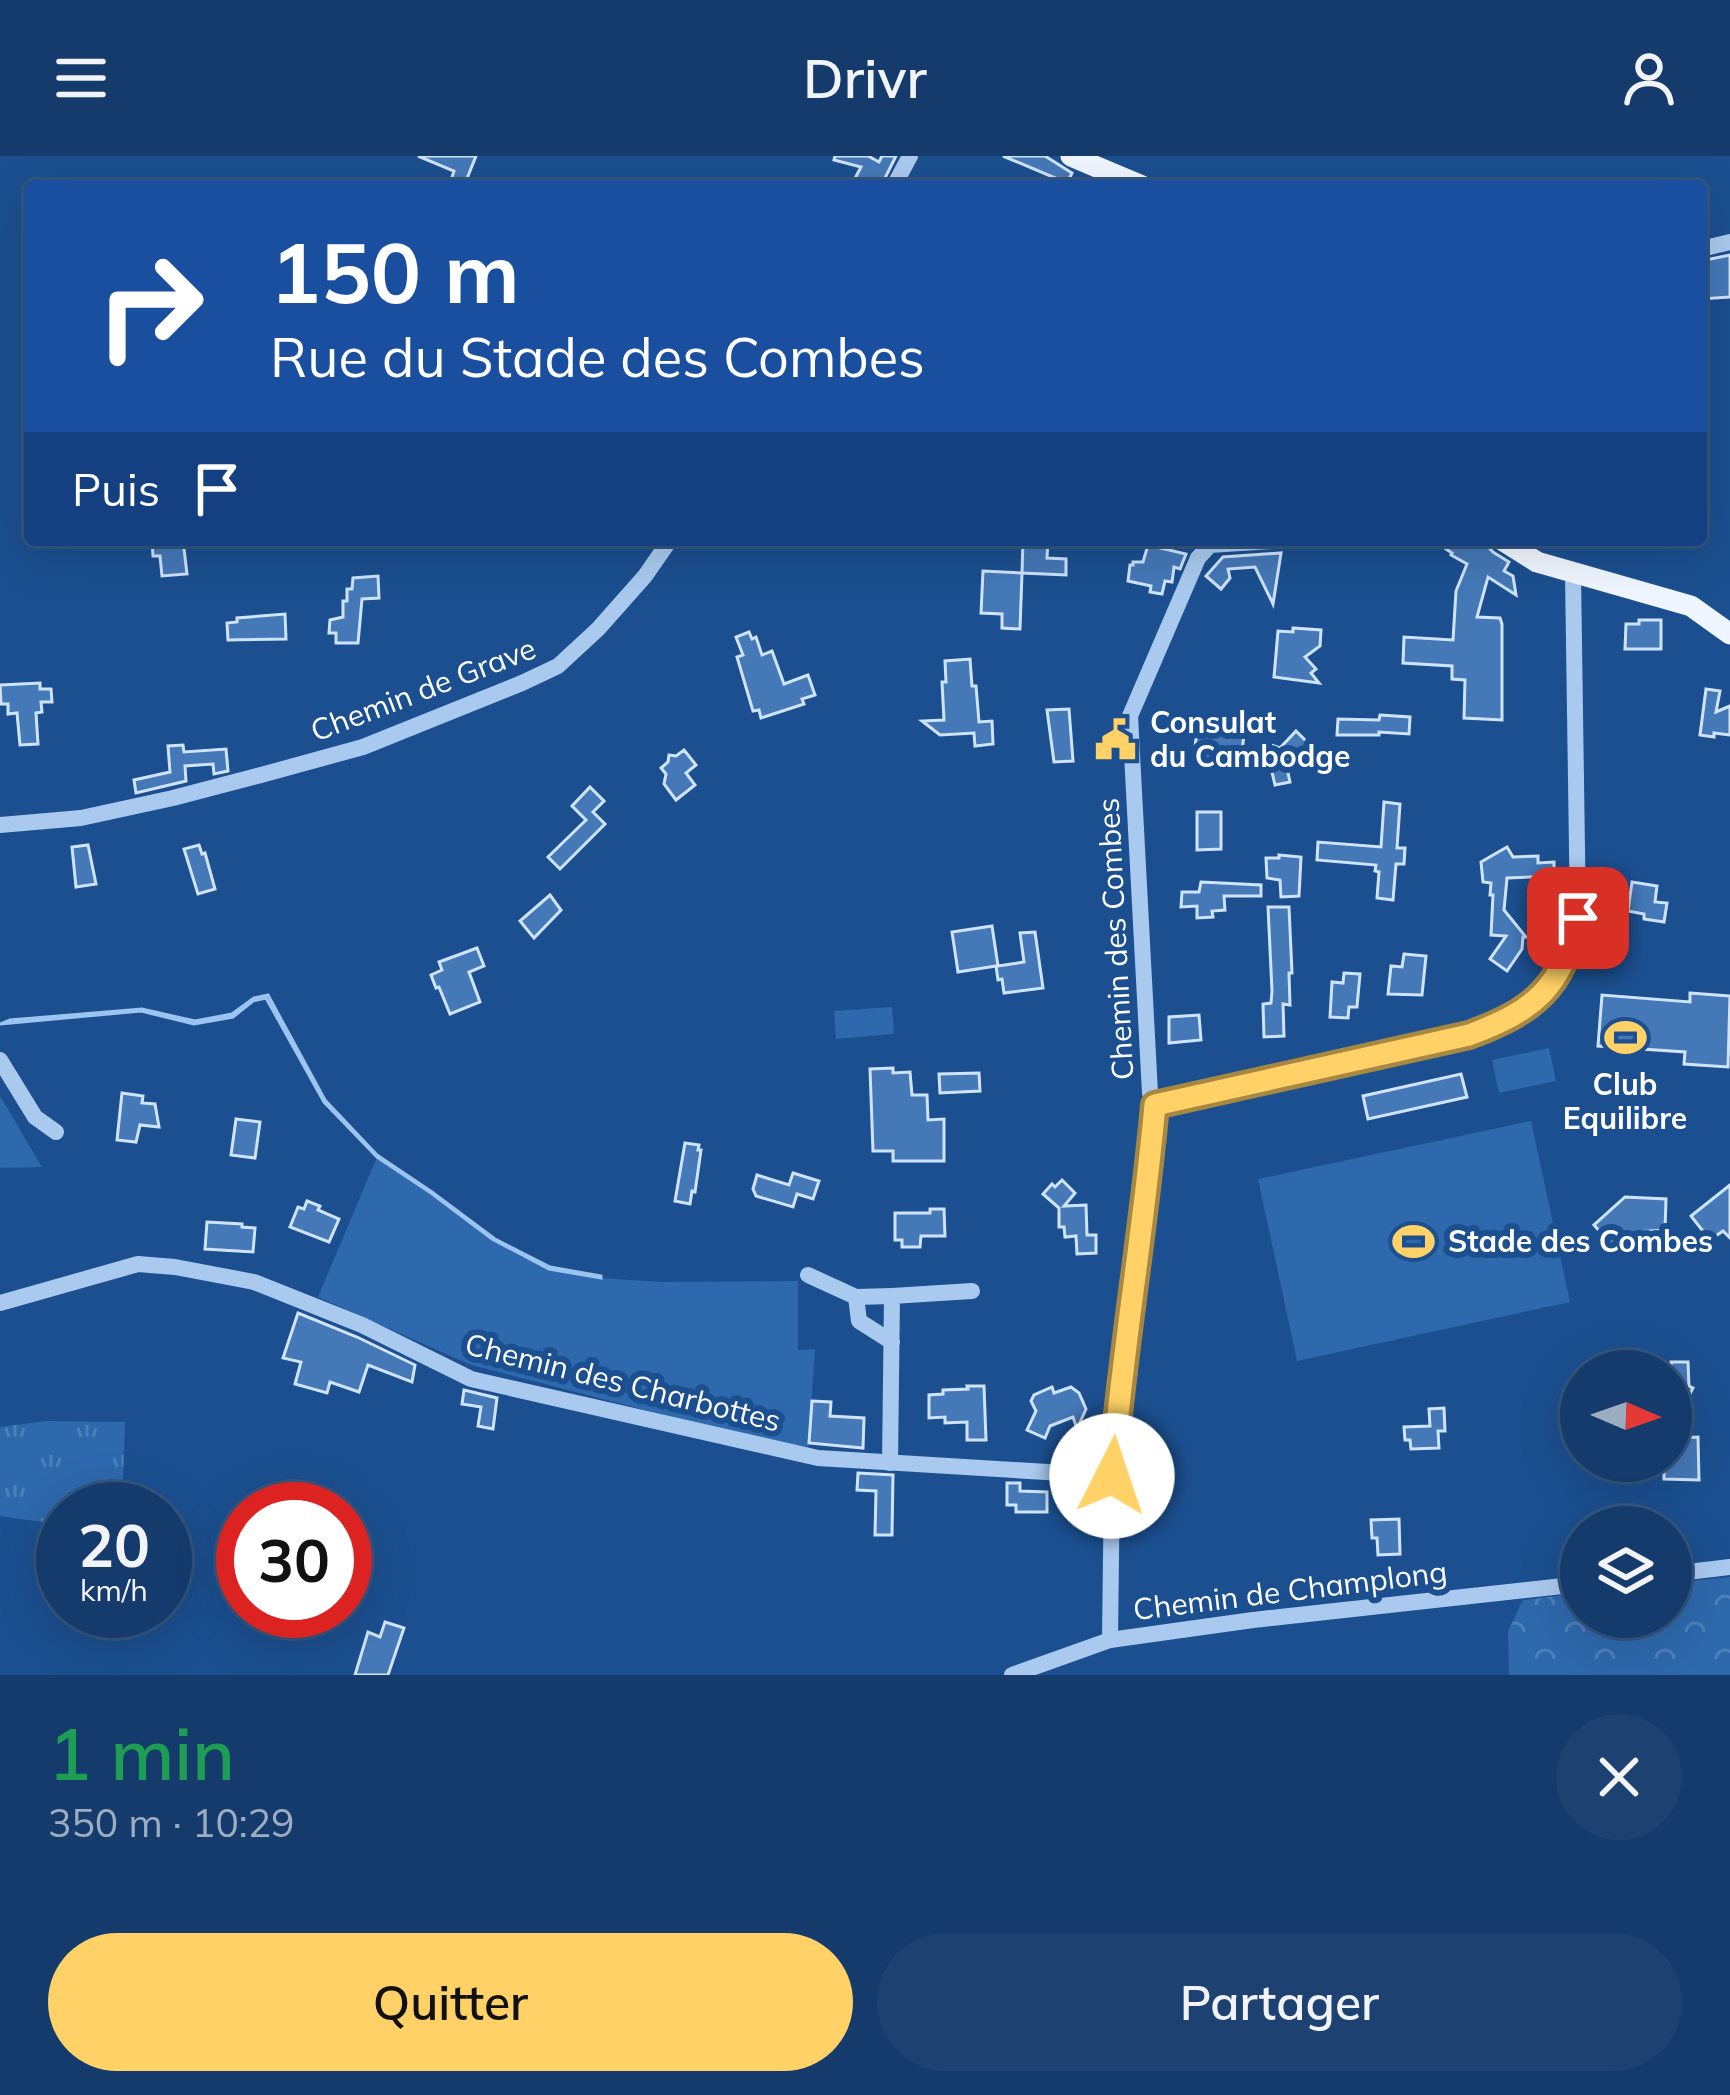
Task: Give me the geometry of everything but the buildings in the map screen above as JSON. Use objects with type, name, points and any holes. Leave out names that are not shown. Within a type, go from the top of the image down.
[{"type":"main road","points":[[1071,156],[1128,180]]},
{"type":"main road","points":[[1512,546],[1537,562],[1691,606],[1730,634]]},
{"type":"street","name":"Chemin de Grave","points":[[0,825],[81,818],[282,769],[362,747],[522,683],[558,666],[598,629],[666,546]]},
{"type":"street","name":"Chemin des Combes","points":[[1110,1640],[1112,1476],[1119,1390],[1146,1207],[1155,1105],[1150,1094],[1130,716],[1198,558],[1209,546]]},
{"type":"street","points":[[1155,1105],[1469,1035],[1534,1003],[1555,981],[1570,952],[1579,902],[1573,574]]},
{"type":"street","points":[[0,1060],[35,1118],[56,1132]]},
{"type":"street","name":"Chemin des Charbottes","points":[[0,1303],[138,1264],[175,1267],[254,1282],[362,1325],[472,1379],[818,1458],[1112,1476]]},
{"type":"street","points":[[808,1275],[856,1297],[972,1291]]},
{"type":"street","points":[[890,1463],[892,1296]]},
{"type":"street","points":[[856,1297],[859,1321],[892,1342]]},
{"type":"street","points":[[1692,1572],[1730,1568]]},
{"type":"street","name":"Chemin de Champlong","points":[[1012,1675],[1110,1640],[1560,1586]]},
{"type":"green space","points":[[892,1007],[894,1034],[836,1039],[834,1011]]},
{"type":"green space","points":[[1549,1048],[1556,1081],[1499,1093],[1492,1060]]},
{"type":"green space","points":[[0,1096],[42,1167],[0,1168]]},
{"type":"green space","name":"Stade des Combes","points":[[1531,1121],[1570,1302],[1297,1361],[1258,1179]]},
{"type":"green space","points":[[377,1157],[492,1239],[549,1269],[663,1282],[798,1281],[798,1350],[815,1349],[808,1452],[471,1365],[318,1297]]},
{"type":"green space","points":[[46,1421],[125,1422],[123,1482],[36,1482],[36,1521],[0,1516],[0,1427]]},
{"type":"green space","points":[[1730,1577],[1730,1675],[1509,1675],[1508,1631],[1523,1600],[1560,1596],[1560,1638],[1692,1638],[1692,1581]]},
{"type":"water","points":[[268,995],[325,1100],[377,1155],[495,1239],[550,1267],[601,1278],[549,1269],[492,1239],[377,1157],[324,1102],[266,998],[253,1001],[233,1017],[194,1024],[141,1011],[0,1024],[142,1009],[195,1021],[232,1014],[254,998]]},
{"type":"place","name":"Consulat du Cambodge","points":[[1116,739]]},
{"type":"place","name":"Club Equilibre","points":[[1625,1038]]},
{"type":"place","name":"Stade des Combes","points":[[1414,1241]]},
{"type":"route","points":[[1112,1476],[1155,1105],[1496,1025],[1534,1003],[1555,981],[1570,952],[1578,918]]}]
